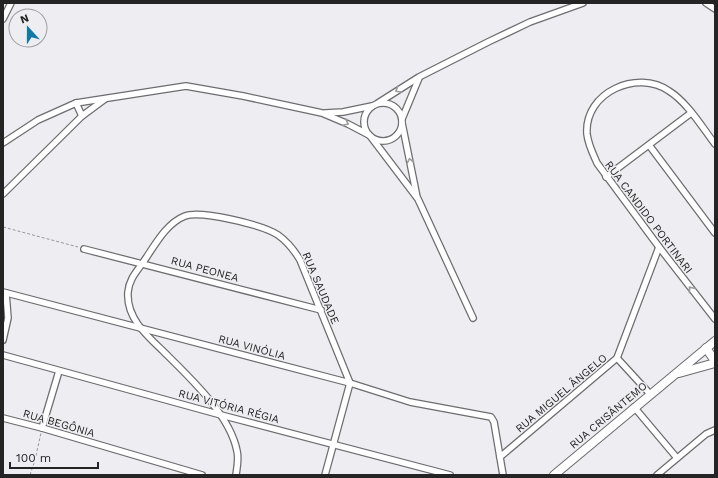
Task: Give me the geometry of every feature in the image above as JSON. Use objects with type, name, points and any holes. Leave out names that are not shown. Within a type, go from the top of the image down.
[{"type":"main road","name":"RUA CRISÂNTEMO","points":[[554,475],[715,341]]},
{"type":"main road","points":[[706,348],[715,362]]},
{"type":"main road","name":"RUA CRISÂNTEMO","points":[[677,373],[715,362]]},
{"type":"street","points":[[3,19],[11,3]]},
{"type":"street","points":[[322,113],[343,112],[372,106],[419,77],[508,32],[583,3]]},
{"type":"street","points":[[706,3],[715,9]]},
{"type":"street","points":[[3,143],[38,120],[76,103],[168,88],[192,86],[322,113],[348,124],[376,140],[382,141],[394,138],[401,128],[402,120],[419,77]]},
{"type":"street","name":"RUA CANDIDO PORTINARI","points":[[715,144],[691,113],[670,91],[659,85],[646,82],[628,83],[606,93],[596,103],[588,123],[587,134],[591,150],[606,177],[715,319]]},
{"type":"street","points":[[3,194],[82,116],[91,108],[108,98]]},
{"type":"street","points":[[76,103],[82,116]]},
{"type":"street","points":[[378,103],[392,105],[398,110],[402,120],[418,199]]},
{"type":"street","points":[[372,106],[365,115],[364,125],[370,136],[418,199],[473,318]]},
{"type":"street","points":[[606,177],[691,113]]},
{"type":"street","points":[[649,145],[715,233]]},
{"type":"street","name":"RUA SAUDADE","points":[[236,475],[238,462],[237,451],[233,439],[221,415],[184,372],[140,328],[129,306],[128,292],[134,274],[168,229],[184,216],[195,214],[254,225],[277,234],[291,245],[307,274],[350,383]]},
{"type":"street","name":"RUA MIGUEL ÂNGELO","points":[[500,457],[617,358],[659,247]]},
{"type":"street","name":"RUA PEONEA","points":[[84,249],[321,310]]},
{"type":"street","points":[[3,340],[8,318],[4,293]]},
{"type":"street","name":"RUA VINÓLIA","points":[[4,293],[350,383],[410,402],[488,416],[492,418],[494,422],[500,457]]},
{"type":"street","name":"RUA VITÓRIA RÉGIA","points":[[3,355],[221,415],[450,475]]},
{"type":"street","points":[[617,358],[650,394]]},
{"type":"street","points":[[42,428],[59,371]]},
{"type":"street","points":[[325,475],[350,383]]},
{"type":"street","points":[[634,407],[677,458]]},
{"type":"street","name":"RUA BEGÔNIA","points":[[3,418],[202,475]]},
{"type":"street","points":[[657,475],[706,434],[715,430]]},
{"type":"street","points":[[500,457],[502,475]]},
{"type":"path","points":[[3,227],[84,249]]},
{"type":"path","points":[[30,475],[42,428]]}]
